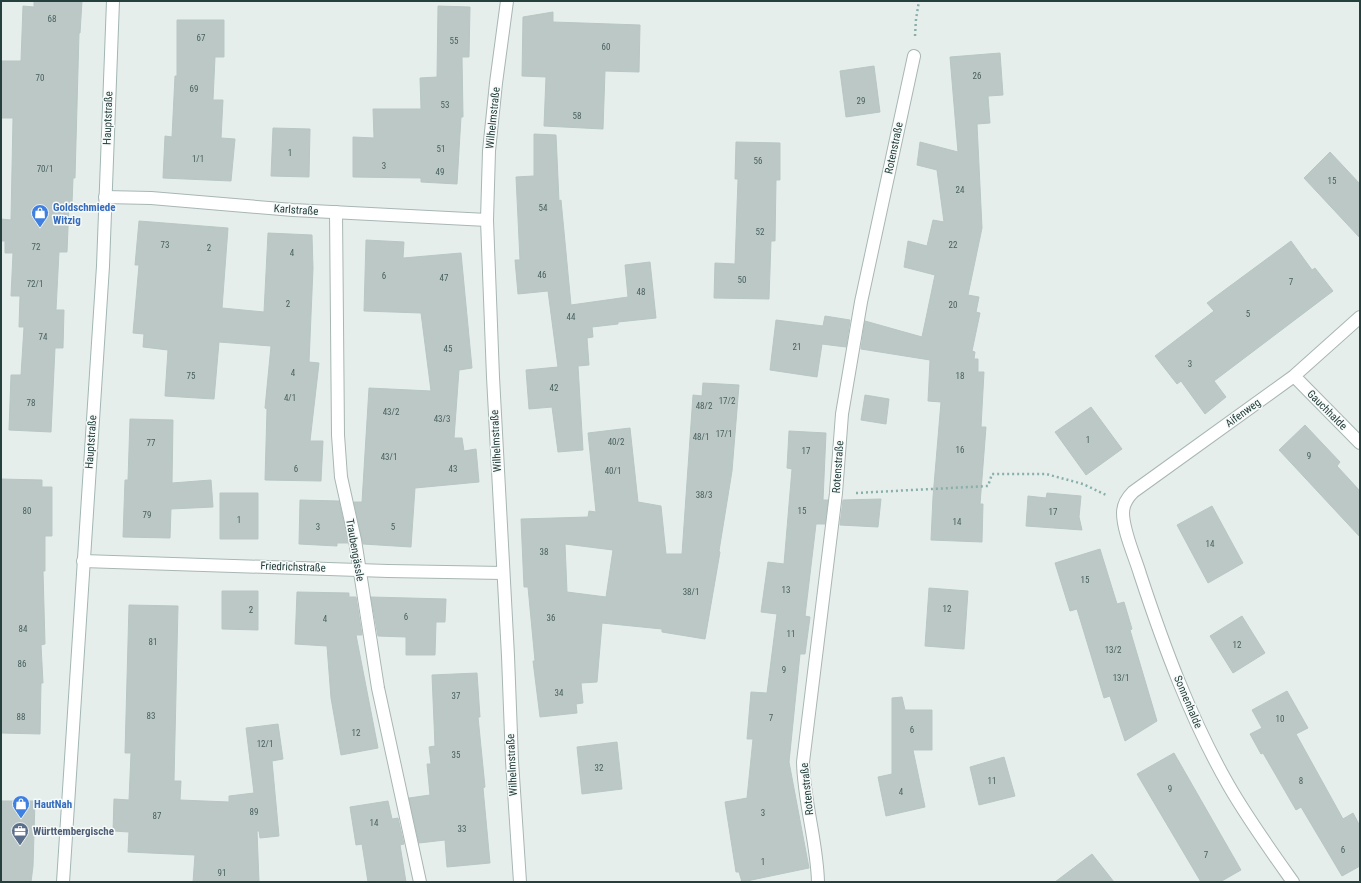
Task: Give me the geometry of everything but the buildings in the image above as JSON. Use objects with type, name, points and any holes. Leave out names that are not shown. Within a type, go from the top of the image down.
[{"type":"street","name":"Hauptstraße","points":[[63,882],[96,376],[106,197],[113,1]]},
{"type":"street","name":"Wilhelmstraße","points":[[507,1],[489,151],[487,220],[512,769],[520,882]]},
{"type":"street","name":"Rotenstraße","points":[[818,882],[816,858],[804,786],[803,762],[836,493],[842,414],[854,338],[914,56]]},
{"type":"street","name":"Karlstraße","points":[[106,197],[166,199],[336,212],[487,220]]},
{"type":"street","name":"Traubengässle","points":[[336,212],[340,465],[360,570],[378,688],[420,882]]},
{"type":"street","name":"Aifenweg","points":[[1124,504],[1133,492],[1294,376],[1360,317]]},
{"type":"street","name":"Gauchhalde","points":[[1294,376],[1360,443]]},
{"type":"street","name":"Sonnenhalde","points":[[1124,504],[1124,523],[1148,598],[1179,682],[1196,721],[1229,786],[1293,882]]},
{"type":"street","name":"Friedrichstraße","points":[[83,561],[504,573]]},
{"type":"path","points":[[914,56],[915,28],[919,1]]},
{"type":"path","points":[[836,493],[988,486],[992,474],[1042,473],[1083,484],[1124,504]]},
{"type":"place","name":"Goldschmiede Witzig","points":[[40,228]]},
{"type":"place","name":"HautNah","points":[[21,819]]},
{"type":"place","name":"Württembergische","points":[[20,846]]}]
